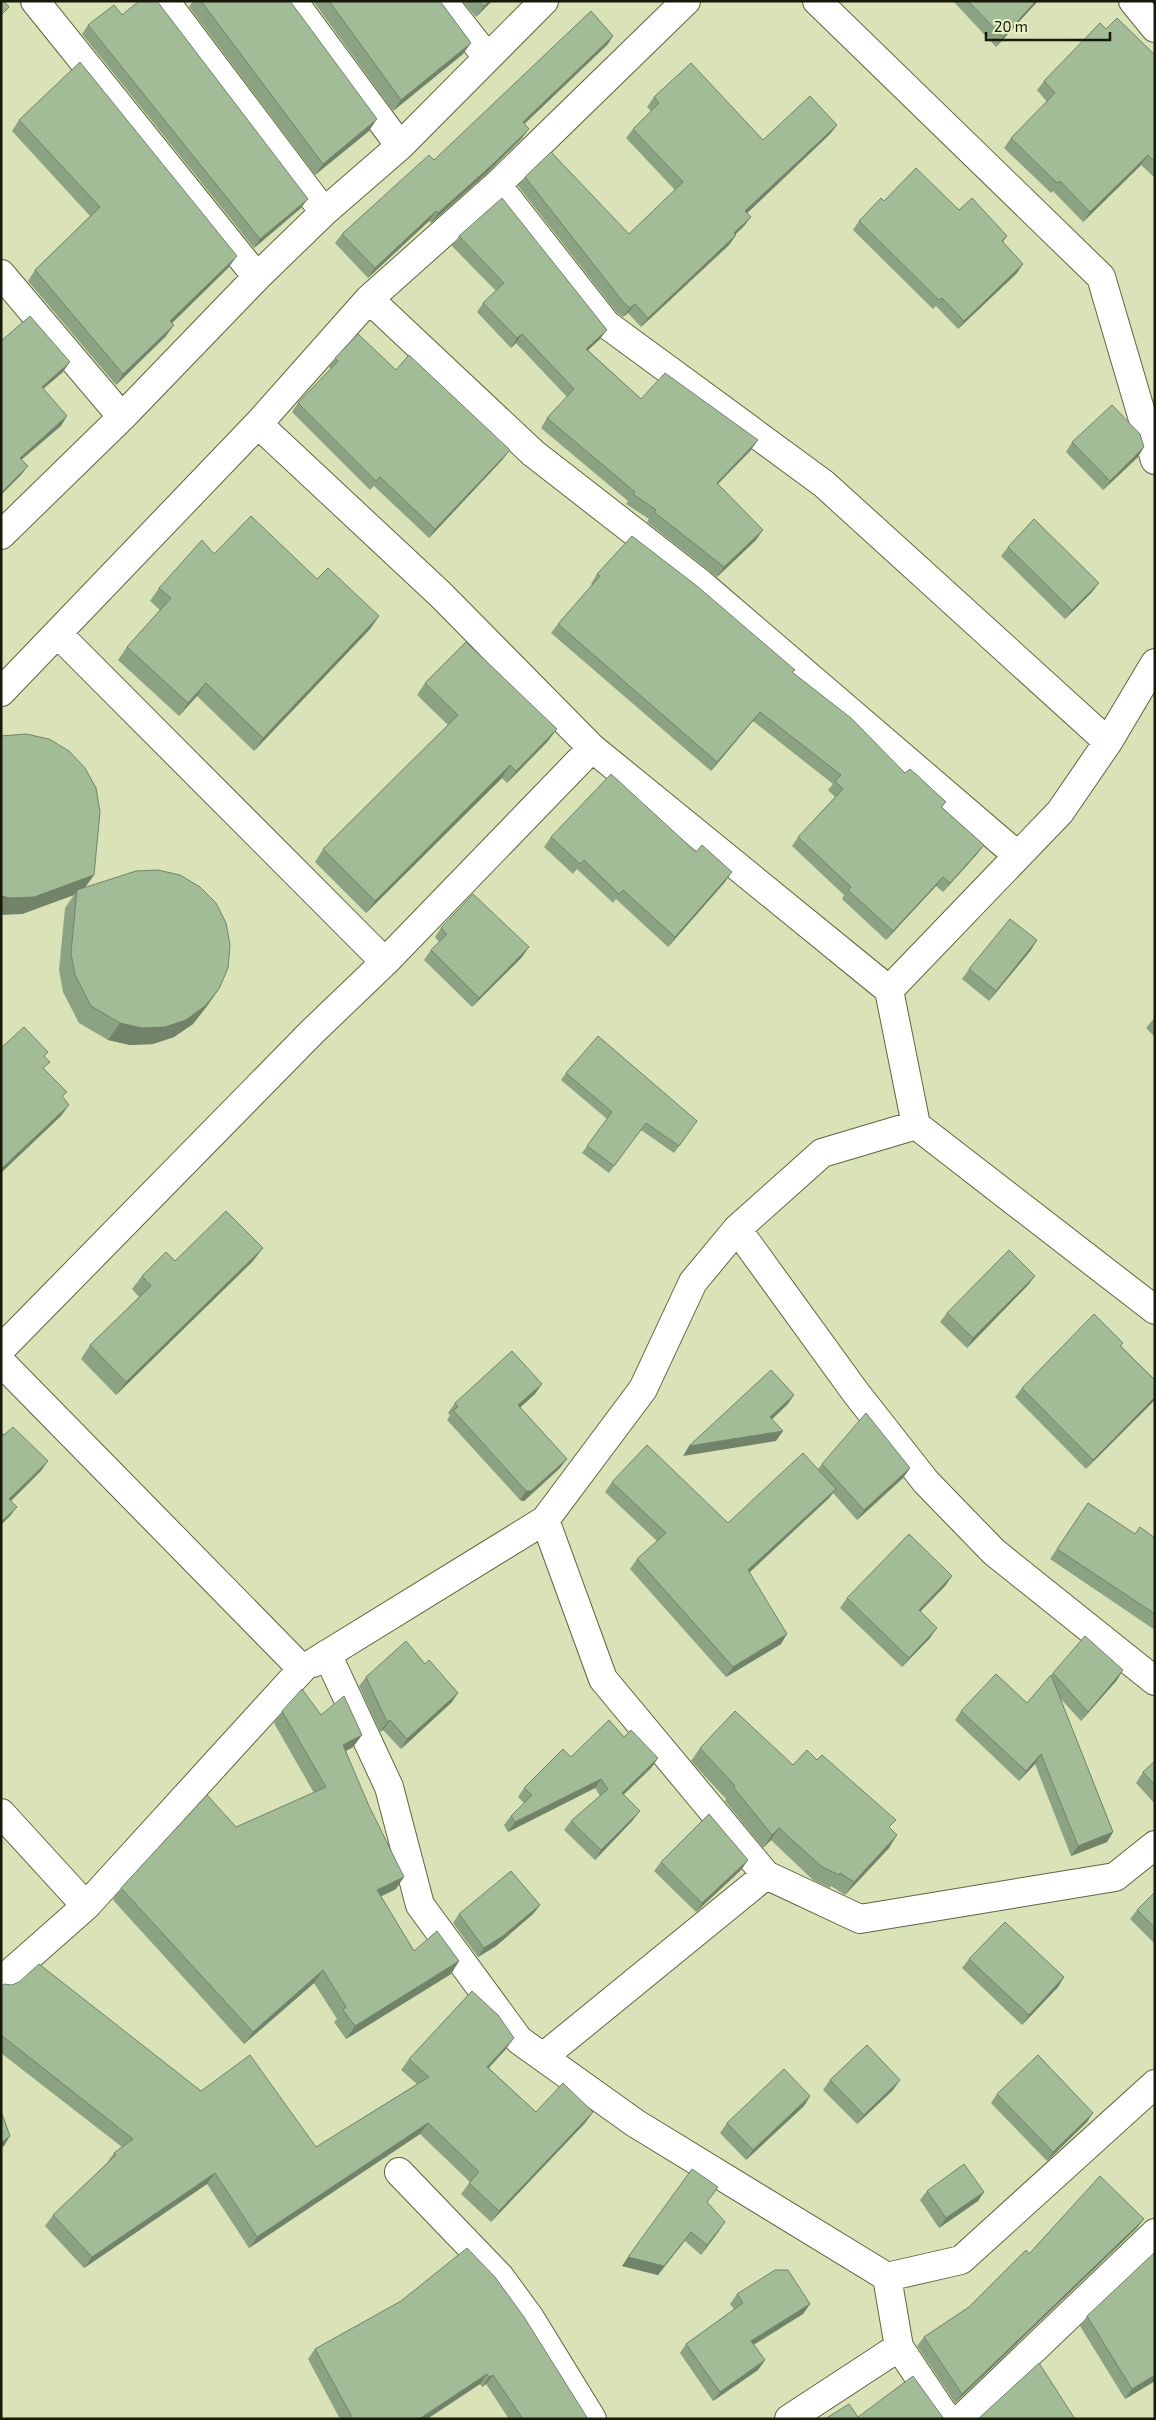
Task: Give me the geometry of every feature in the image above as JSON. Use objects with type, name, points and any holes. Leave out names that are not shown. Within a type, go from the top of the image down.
[{"type":"street","points":[[35,1],[257,277]]},
{"type":"street","points":[[165,1],[324,212]]},
{"type":"street","points":[[293,1],[400,146]]},
{"type":"street","points":[[443,1],[486,57]]},
{"type":"street","points":[[1,535],[122,417],[257,277],[324,212],[400,146],[486,57],[544,1]]},
{"type":"street","points":[[1,692],[258,424],[370,299],[497,185],[686,1]]},
{"type":"street","points":[[817,1],[1101,277],[1155,460]]},
{"type":"street","points":[[1133,1],[1155,28]]},
{"type":"street","points":[[497,185],[606,324],[824,484],[1108,742]]},
{"type":"street","points":[[1,274],[122,417]]},
{"type":"street","points":[[370,299],[534,454],[700,583],[1017,855]]},
{"type":"street","points":[[258,424],[440,594],[592,748],[889,990],[916,1125],[1155,1310]]},
{"type":"street","points":[[58,634],[385,962]]},
{"type":"street","points":[[889,990],[1060,812],[1108,742],[1155,663]]},
{"type":"street","points":[[1,1349],[312,1032],[385,962],[592,748]]},
{"type":"street","points":[[1,1981],[86,1906],[302,1670],[545,1520],[643,1389],[693,1282],[737,1229],[822,1153],[916,1125]]},
{"type":"street","points":[[737,1229],[856,1394],[926,1482],[994,1552],[1155,1681]]},
{"type":"street","points":[[1,1362],[302,1670]]},
{"type":"street","points":[[545,1520],[603,1679],[766,1875],[860,1919],[1115,1877],[1155,1845]]},
{"type":"street","points":[[327,1654],[389,1787],[420,1905],[519,2040],[634,2123],[887,2277],[961,2260],[1155,2084]]},
{"type":"street","points":[[1,1814],[86,1906]]},
{"type":"street","points":[[543,2057],[766,1875]]},
{"type":"street","points":[[399,2172],[500,2277],[530,2318],[592,2419]]},
{"type":"street","points":[[961,2419],[1155,2233]]},
{"type":"street","points":[[887,2277],[899,2347],[947,2419]]},
{"type":"street","points":[[789,2419],[899,2347]]},
{"type":"building","points":[[1,1],[4,1],[9,7],[1,15]]},
{"type":"building","points":[[139,1],[157,1],[308,199],[260,239],[88,25],[114,5],[122,15]]},
{"type":"building","points":[[201,1],[290,1],[377,119],[323,164]]},
{"type":"building","points":[[329,1],[440,1],[471,43],[401,100]]},
{"type":"building","points":[[479,1],[489,1],[484,6]]},
{"type":"building","points":[[968,1],[1036,1],[1003,37]]},
{"type":"building","points":[[591,11],[613,36],[523,122],[529,129],[493,164],[438,213],[436,211],[375,268],[342,234],[429,155],[434,160]]},
{"type":"building","points":[[1117,18],[1155,55],[1155,162],[1148,155],[1090,212],[1060,181],[1057,183],[1011,138],[1055,93],[1044,81],[1100,23],[1106,29]]},
{"type":"building","points":[[80,62],[237,256],[170,321],[174,325],[123,374],[35,270],[100,207],[19,120]]},
{"type":"building","points":[[691,63],[763,140],[810,96],[837,125],[745,211],[751,217],[734,233],[736,235],[648,318],[635,304],[630,308],[624,303],[525,177],[551,152],[629,234],[683,182],[633,129],[659,103],[654,97]]},
{"type":"building","points":[[916,168],[959,210],[972,198],[1007,236],[1002,241],[1023,264],[964,321],[942,298],[939,300],[859,221],[881,198],[884,201]]},
{"type":"building","points":[[502,198],[607,330],[586,349],[641,399],[665,373],[758,440],[717,483],[763,530],[724,567],[654,512],[656,510],[633,494],[635,492],[547,418],[574,389],[522,334],[517,338],[483,303],[504,283],[459,236]]},
{"type":"building","points":[[30,316],[70,362],[42,387],[67,416],[20,458],[28,466],[1,493],[1,341]]},
{"type":"building","points":[[358,334],[396,370],[409,355],[510,450],[435,529],[380,477],[376,481],[298,403],[338,361],[335,358]]},
{"type":"building","points":[[1112,405],[1140,434],[1144,447],[1110,481],[1072,442]]},
{"type":"building","points":[[251,516],[317,579],[328,568],[379,616],[263,738],[206,683],[188,703],[127,647],[171,598],[159,588],[202,540],[214,554]]},
{"type":"building","points":[[1034,519],[1099,583],[1072,610],[1008,547]]},
{"type":"building","points":[[632,536],[697,586],[795,670],[792,672],[851,718],[905,773],[910,769],[918,776],[946,802],[941,807],[984,845],[950,883],[943,877],[893,931],[848,890],[851,887],[798,837],[843,789],[835,781],[841,775],[760,712],[717,762],[558,624],[600,576],[597,574]]},
{"type":"building","points":[[466,642],[557,729],[516,771],[510,765],[375,901],[323,849],[458,715],[425,683]]},
{"type":"building","points":[[26,734],[49,739],[69,751],[85,768],[96,788],[100,812],[94,875],[34,897],[10,898],[1,896],[1,736]]},
{"type":"building","points":[[611,774],[696,852],[702,845],[732,872],[675,937],[623,890],[619,894],[584,860],[580,864],[551,837]]},
{"type":"building","points":[[158,870],[180,875],[200,887],[216,903],[226,923],[230,945],[228,968],[219,989],[205,1006],[186,1020],[165,1027],[142,1028],[120,1023],[91,1006],[75,975],[71,953],[77,890],[136,871]]},
{"type":"building","points":[[473,894],[529,947],[479,998],[431,950],[447,934],[441,928]]},
{"type":"building","points":[[1010,919],[1037,940],[996,991],[969,969]]},
{"type":"building","points":[[24,1027],[48,1052],[44,1056],[50,1062],[43,1068],[67,1092],[62,1096],[69,1105],[1,1169],[1,1048]]},
{"type":"building","points":[[598,1036],[697,1121],[679,1146],[646,1123],[614,1166],[587,1146],[612,1112],[566,1073]]},
{"type":"building","points":[[226,1211],[263,1248],[126,1382],[90,1345],[151,1286],[142,1276],[166,1252],[175,1261]]},
{"type":"building","points":[[1009,1250],[1035,1276],[973,1338],[947,1313]]},
{"type":"building","points":[[1094,1314],[1123,1343],[1120,1346],[1155,1380],[1155,1397],[1093,1460],[1022,1388]]},
{"type":"building","points":[[512,1351],[542,1384],[518,1405],[567,1459],[531,1491],[526,1491],[453,1410],[458,1407],[455,1403]]},
{"type":"building","points":[[771,1370],[794,1395],[770,1417],[783,1431],[689,1446]]},
{"type":"building","points":[[866,1413],[910,1468],[864,1510],[822,1464]]},
{"type":"building","points":[[13,1427],[48,1461],[9,1499],[17,1507],[1,1522],[1,1432],[4,1435]]},
{"type":"building","points":[[647,1445],[728,1523],[803,1453],[836,1489],[748,1570],[787,1634],[733,1667],[637,1559],[666,1533],[612,1482]]},
{"type":"building","points":[[1088,1503],[1135,1534],[1140,1527],[1155,1538],[1155,1614],[1057,1549]]},
{"type":"building","points":[[909,1534],[952,1576],[919,1610],[937,1628],[909,1658],[847,1598]]},
{"type":"building","points":[[1085,1636],[1123,1670],[1088,1712],[1053,1673]]},
{"type":"building","points":[[406,1641],[425,1664],[429,1660],[458,1693],[407,1739],[390,1720],[387,1722],[366,1677]]},
{"type":"building","points":[[996,1674],[1027,1703],[1051,1675],[1113,1832],[1078,1846],[1041,1754],[1026,1771],[961,1711]]},
{"type":"building","points":[[302,1689],[321,1715],[344,1696],[362,1735],[343,1745],[369,1806],[404,1877],[377,1890],[414,1951],[437,1931],[459,1961],[355,2026],[343,2010],[346,2007],[323,1970],[253,2032],[121,1888],[207,1795],[236,1827],[326,1787],[282,1711]]},
{"type":"building","points":[[735,1711],[793,1765],[807,1750],[817,1760],[822,1755],[896,1820],[889,1827],[897,1835],[854,1882],[840,1873],[839,1875],[822,1867],[779,1828],[772,1835],[734,1788],[735,1786],[700,1748]]},
{"type":"building","points":[[609,1720],[624,1737],[631,1730],[658,1758],[622,1793],[640,1811],[601,1850],[571,1821],[608,1789],[601,1779],[515,1822],[511,1816],[532,1795],[524,1788],[563,1749],[571,1757]]},
{"type":"building","points":[[1155,1761],[1155,1785],[1143,1772]]},
{"type":"building","points":[[709,1814],[748,1860],[702,1903],[661,1862]]},
{"type":"building","points":[[511,1871],[540,1905],[503,1936],[484,1948],[459,1914]]},
{"type":"building","points":[[1155,1892],[1155,1928],[1137,1910]]},
{"type":"building","points":[[1005,1922],[1064,1977],[1029,2015],[969,1959]]},
{"type":"building","points":[[39,1964],[201,2091],[250,2055],[316,2147],[429,2077],[409,2059],[472,1991],[498,2015],[514,2038],[487,2067],[536,2112],[563,2083],[593,2112],[499,2211],[469,2183],[479,2172],[428,2123],[257,2237],[215,2173],[92,2257],[53,2215],[116,2155],[114,2153],[133,2139],[1,2035],[1,1987],[4,1984],[12,1985],[19,1982]]},
{"type":"building","points":[[867,2045],[900,2080],[864,2115],[830,2080]]},
{"type":"building","points":[[1038,2055],[1093,2113],[1053,2152],[997,2094]]},
{"type":"building","points":[[784,2069],[810,2096],[753,2150],[727,2123]]},
{"type":"building","points":[[1,2111],[10,2136],[1,2143]]},
{"type":"building","points":[[964,2164],[984,2192],[946,2218],[927,2191]]},
{"type":"building","points":[[692,2169],[718,2187],[707,2202],[725,2222],[707,2245],[691,2232],[664,2266],[628,2257]]},
{"type":"building","points":[[1100,2176],[1144,2219],[962,2394],[924,2337],[969,2307],[1026,2250],[1029,2254]]},
{"type":"building","points":[[467,2248],[495,2277],[524,2317],[588,2419],[523,2419],[493,2375],[489,2377],[487,2374],[419,2419],[353,2419],[315,2349],[401,2301]]},
{"type":"building","points":[[1155,2252],[1155,2375],[1132,2389],[1087,2316]]},
{"type":"building","points":[[775,2270],[788,2270],[810,2304],[751,2341],[765,2360],[720,2392],[686,2344],[743,2303],[737,2294]]},
{"type":"building","points":[[1039,2363],[1075,2419],[978,2419]]},
{"type":"building","points":[[913,2376],[944,2419],[825,2419],[849,2404],[858,2417]]}]
